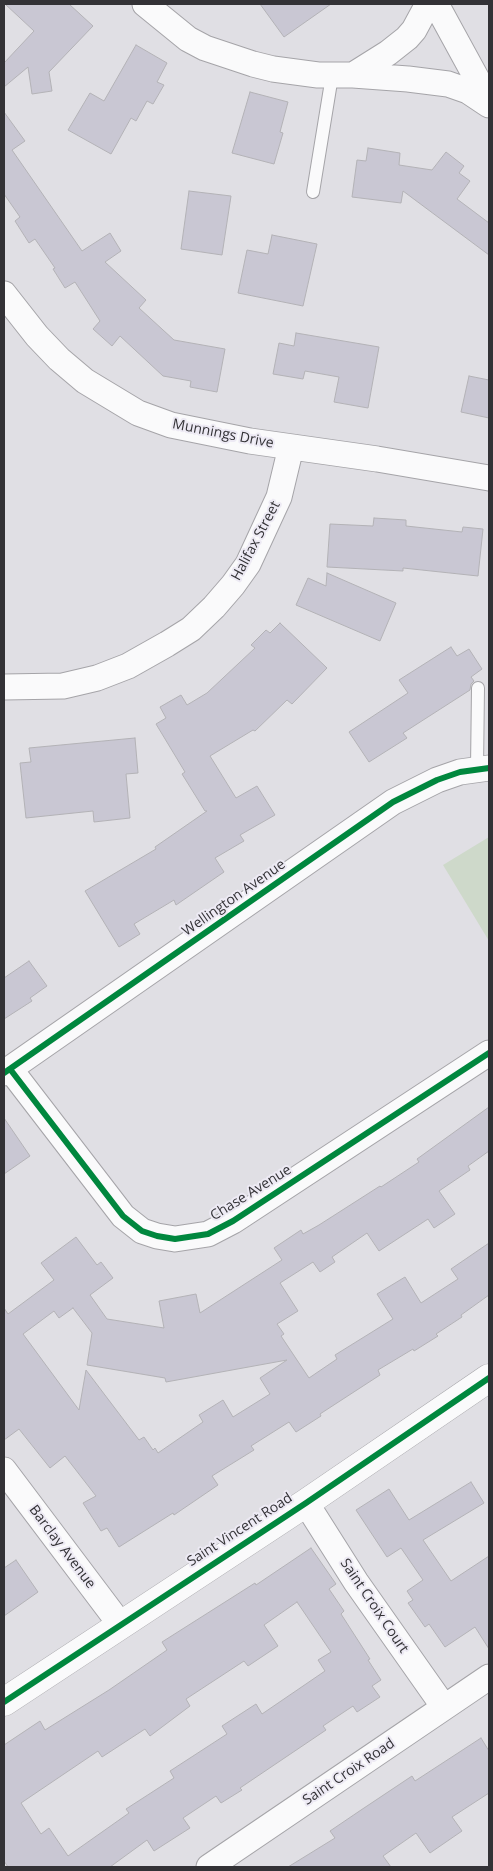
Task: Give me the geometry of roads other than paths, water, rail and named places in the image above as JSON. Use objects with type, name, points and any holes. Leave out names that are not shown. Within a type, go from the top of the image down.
[{"type":"street","points":[[145,4],[188,39],[205,48],[254,64],[273,69],[408,79],[448,84],[468,91],[489,105]]},
{"type":"street","points":[[342,75],[383,57],[407,38],[417,25],[428,4]]},
{"type":"street","points":[[436,4],[489,101]]},
{"type":"street","name":"Munnings Drive","points":[[4,294],[58,359],[85,381],[138,413],[188,429],[489,478]]},
{"type":"street","name":"Halifax Street","points":[[4,687],[63,686],[97,678],[128,666],[190,629],[214,607],[248,564],[279,498],[291,447]]},
{"type":"street","name":"Wellington Avenue","points":[[7,1071],[394,802],[437,780],[483,768]]},
{"type":"street","name":"Chase Avenue","points":[[7,1071],[123,1216],[142,1231],[175,1239],[208,1234],[233,1221],[489,1053]]},
{"type":"street","name":"Saint Vincent Road","points":[[4,1702],[489,1378]]},
{"type":"street","name":"Barclay Avenue","points":[[4,1470],[120,1624]]},
{"type":"street","name":"Saint Croix Court","points":[[306,1502],[356,1582],[444,1707]]},
{"type":"street","name":"Saint Croix Road","points":[[209,1867],[489,1677]]},
{"type":"lane","points":[[313,192],[342,75]]},
{"type":"lane","points":[[478,688],[483,768]]}]
